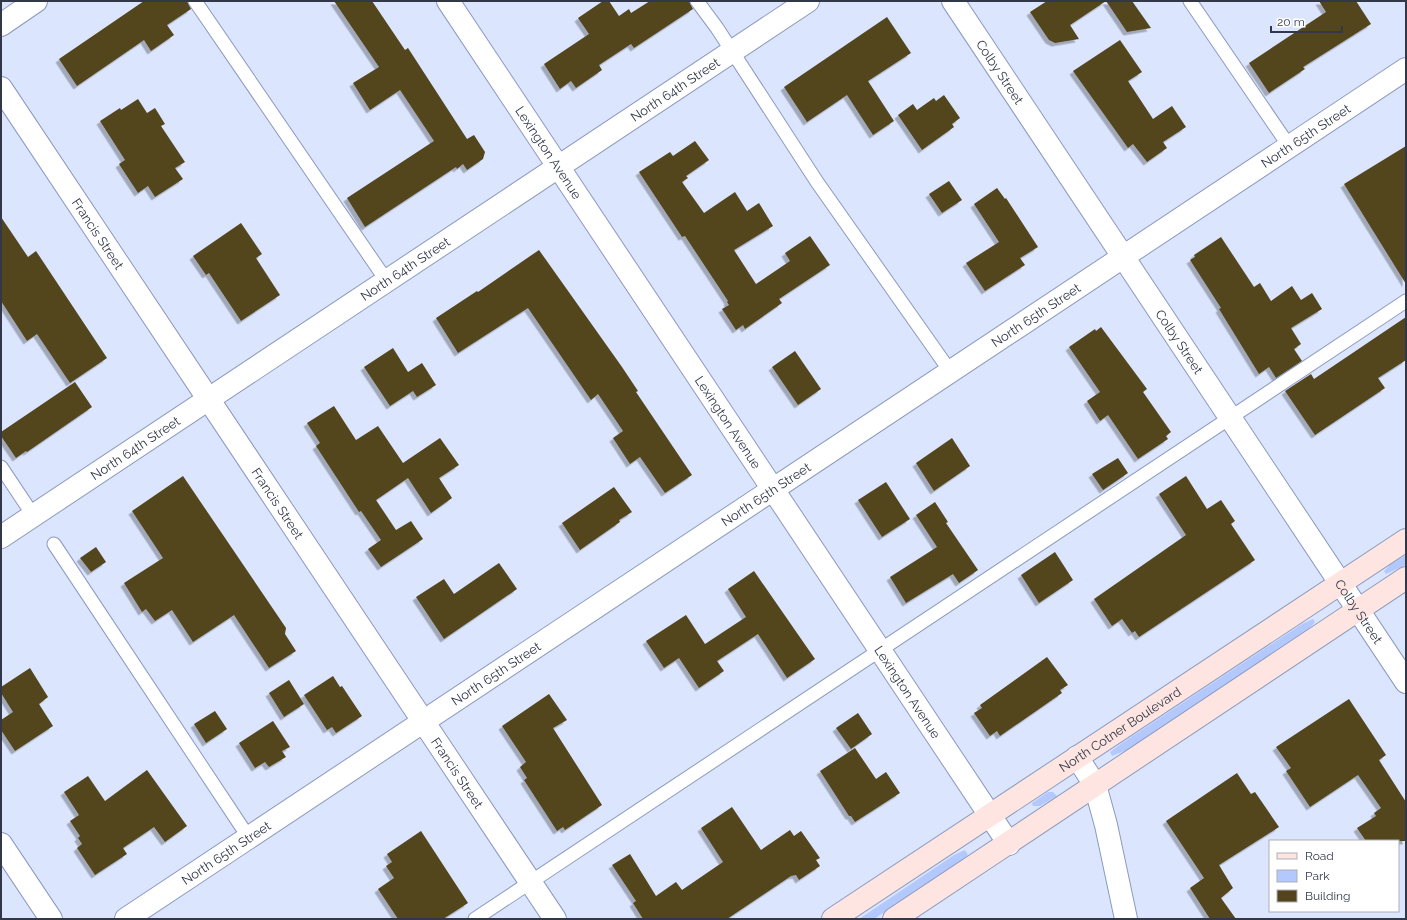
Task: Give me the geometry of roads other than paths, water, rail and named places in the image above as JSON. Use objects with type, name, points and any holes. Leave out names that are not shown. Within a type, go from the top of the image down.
[{"type":"main road","name":"North Cotner Boulevard","points":[[834,919],[1406,540]]},
{"type":"main road","points":[[894,919],[1009,844],[1406,578]]},
{"type":"street","points":[[1,25],[36,1]]},
{"type":"street","name":"Lexington Avenue","points":[[448,1],[1009,844]]},
{"type":"street","name":"North 64th Street","points":[[1,537],[808,1]]},
{"type":"street","name":"Colby Street","points":[[953,1],[1406,682]]},
{"type":"street","name":"North 65th Street","points":[[126,919],[1406,69]]},
{"type":"street","name":"Francis Street","points":[[1,88],[424,720],[555,919]]},
{"type":"street","points":[[1077,758],[1095,785],[1106,825],[1126,919]]},
{"type":"street","points":[[1,844],[51,919]]},
{"type":"lane","points":[[195,1],[386,280]]},
{"type":"lane","points":[[697,1],[733,52],[813,176],[950,371]]},
{"type":"lane","points":[[1190,1],[1289,146]]},
{"type":"lane","points":[[475,919],[1406,300]]},
{"type":"lane","points":[[1,467],[33,515]]},
{"type":"lane","points":[[54,544],[249,838]]}]
